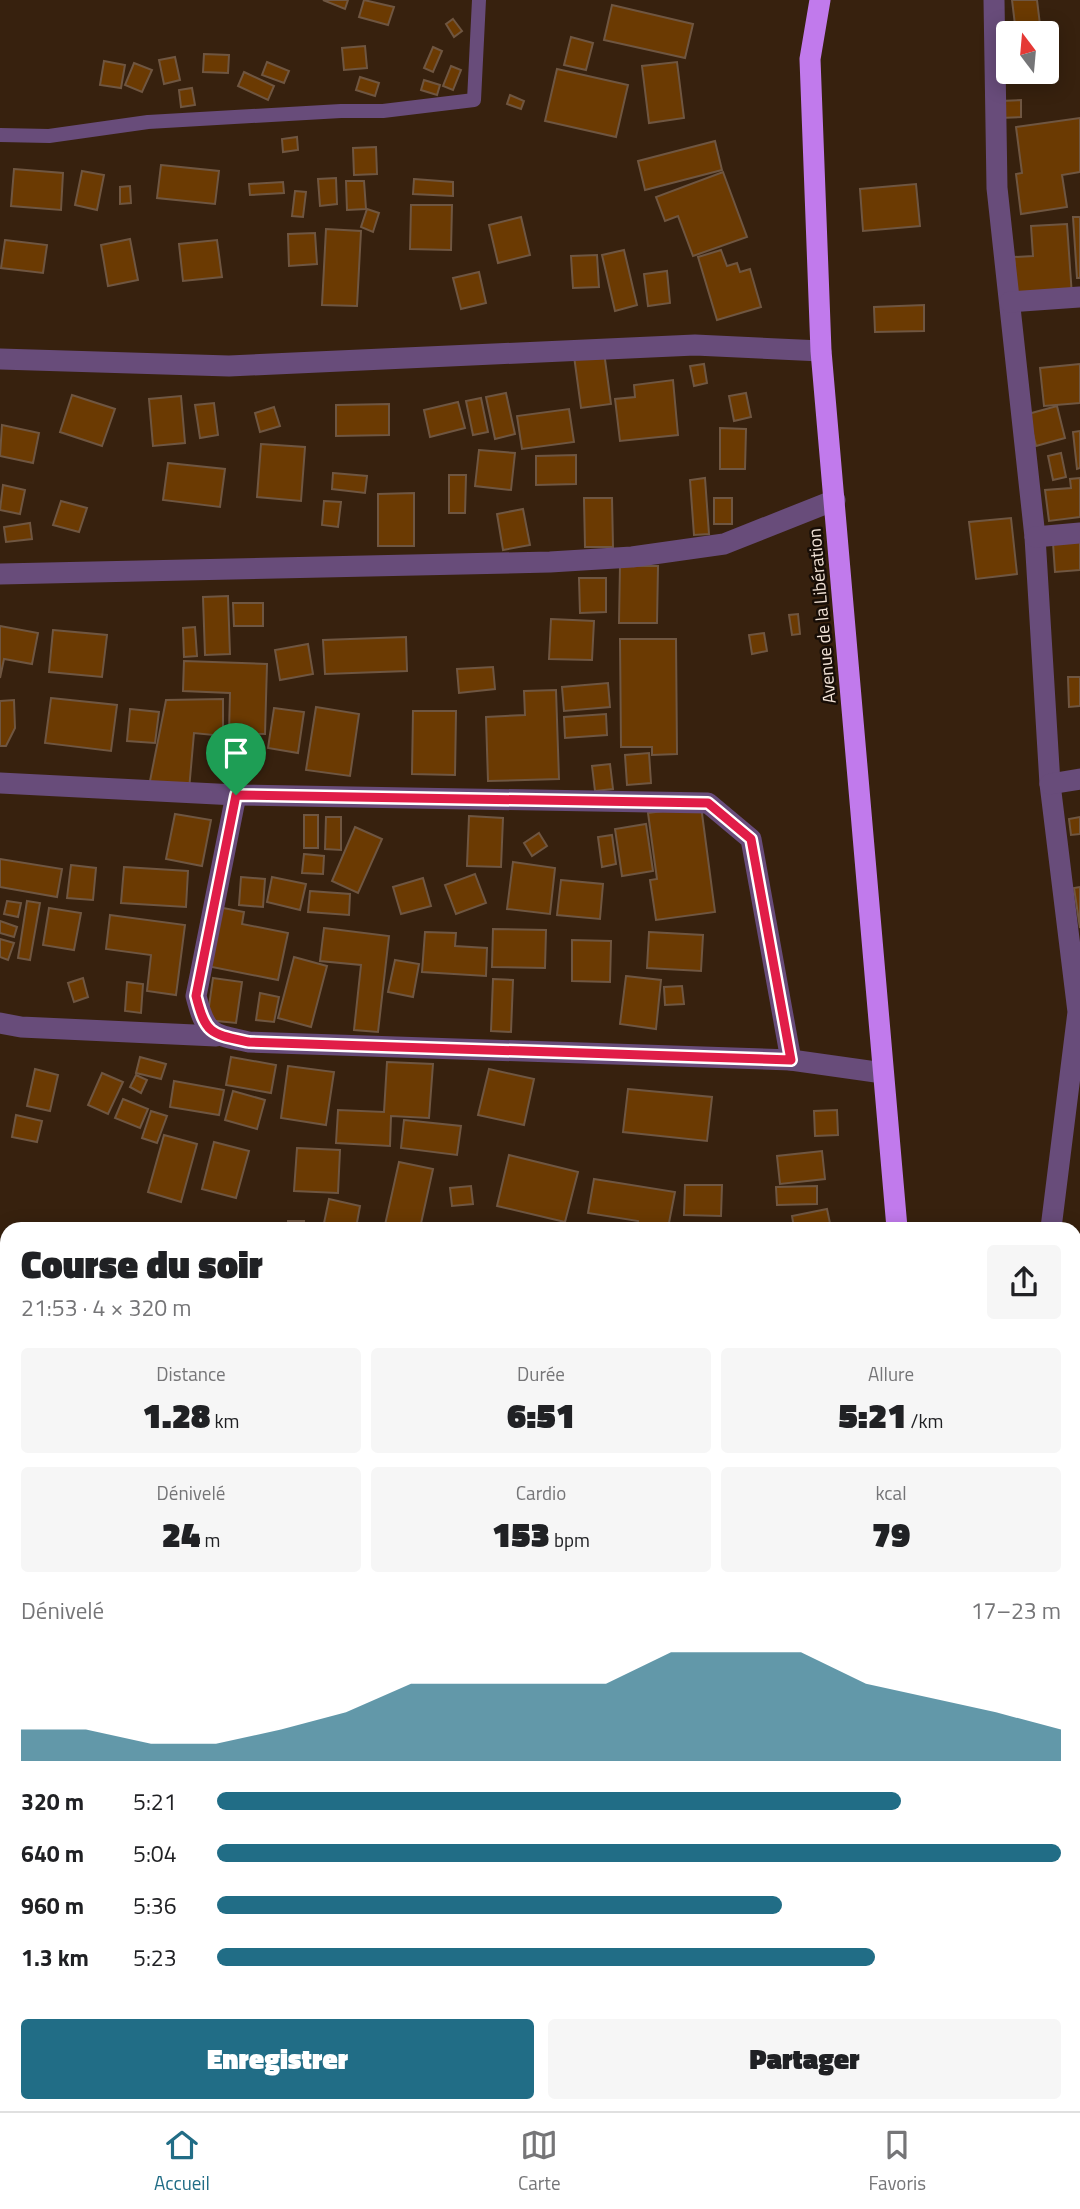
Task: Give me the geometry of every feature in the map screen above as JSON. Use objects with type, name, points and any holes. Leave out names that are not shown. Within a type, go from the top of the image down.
[{"type":"highway","name":"Avenue de la Libération","points":[[820,0],[810,59],[821,351],[896,1222]]},
{"type":"street","points":[[994,0],[997,188],[1035,537],[1050,783],[1079,1011],[1052,1222]]},
{"type":"street","points":[[1010,302],[1080,297]]},
{"type":"street","points":[[0,359],[229,366],[695,345],[821,351]]},
{"type":"street","points":[[0,574],[632,558],[724,544],[835,500]]},
{"type":"street","points":[[1035,537],[1080,533]]},
{"type":"street","points":[[1050,783],[1080,779]]},
{"type":"street","points":[[0,783],[236,795],[708,803],[751,839],[791,1060]]},
{"type":"street","points":[[216,1035],[203,1021],[196,996],[236,795]]},
{"type":"street","points":[[0,1023],[20,1027],[216,1035],[249,1042],[791,1060],[883,1073]]},
{"type":"lane","points":[[0,135],[49,136],[148,122],[383,111],[474,100],[479,0]]},
{"type":"building","points":[[323,0],[348,0],[345,9]]},
{"type":"building","points":[[364,0],[394,7],[388,25],[359,17]]},
{"type":"building","points":[[1012,0],[1037,0],[1040,21],[1015,21]]},
{"type":"building","points":[[612,5],[693,24],[685,58],[604,40]]},
{"type":"building","points":[[453,19],[462,31],[454,37],[446,24]]},
{"type":"building","points":[[571,37],[593,43],[586,70],[564,65]]},
{"type":"building","points":[[365,46],[367,68],[344,70],[342,48]]},
{"type":"building","points":[[433,47],[442,51],[433,72],[424,68]]},
{"type":"building","points":[[204,54],[229,55],[228,73],[203,72]]},
{"type":"building","points":[[175,57],[180,80],[164,84],[159,60]]},
{"type":"building","points":[[104,61],[125,65],[121,88],[100,85]]},
{"type":"building","points":[[267,62],[289,71],[284,83],[262,75]]},
{"type":"building","points":[[677,62],[684,118],[649,123],[642,66]]},
{"type":"building","points":[[134,63],[152,70],[142,92],[125,85]]},
{"type":"building","points":[[451,66],[461,70],[453,90],[443,86]]},
{"type":"building","points":[[557,69],[628,85],[616,137],[545,121]]},
{"type":"building","points":[[244,72],[274,86],[268,100],[238,86]]},
{"type":"building","points":[[360,77],[379,83],[375,96],[356,90]]},
{"type":"building","points":[[424,80],[440,85],[437,95],[421,90]]},
{"type":"building","points":[[192,88],[195,105],[181,107],[179,90]]},
{"type":"building","points":[[510,95],[524,101],[521,109],[507,104]]},
{"type":"building","points":[[1021,100],[1021,117],[1000,118],[1000,101]]},
{"type":"building","points":[[1080,118],[1080,172],[1062,175],[1067,207],[1021,214],[1016,174],[1022,173],[1016,127]]},
{"type":"building","points":[[297,137],[298,150],[283,152],[282,139]]},
{"type":"building","points":[[715,141],[722,170],[645,190],[638,161]]},
{"type":"building","points":[[376,147],[377,174],[354,175],[353,148]]},
{"type":"building","points":[[161,165],[219,171],[215,204],[157,198]]},
{"type":"building","points":[[14,169],[63,173],[61,210],[11,206]]},
{"type":"building","points":[[82,171],[104,175],[97,210],[75,205]]},
{"type":"building","points":[[723,172],[747,237],[693,256],[678,216],[665,221],[656,197]]},
{"type":"building","points":[[336,178],[337,204],[320,206],[318,179]]},
{"type":"building","points":[[414,179],[453,182],[453,196],[413,194]]},
{"type":"building","points":[[346,181],[364,181],[366,209],[347,210]]},
{"type":"building","points":[[283,182],[284,193],[250,195],[249,184]]},
{"type":"building","points":[[916,184],[920,226],[863,231],[860,189]]},
{"type":"building","points":[[130,186],[131,203],[120,204],[120,187]]},
{"type":"building","points":[[295,191],[306,192],[303,217],[292,216]]},
{"type":"building","points":[[411,205],[452,205],[451,250],[410,249]]},
{"type":"building","points":[[367,209],[379,213],[373,232],[361,227]]},
{"type":"building","points":[[521,217],[530,255],[498,263],[489,225]]},
{"type":"building","points":[[1073,217],[1080,217],[1080,278],[1077,278]]},
{"type":"building","points":[[1067,224],[1072,296],[1017,300],[1014,257],[1033,256],[1031,226]]},
{"type":"building","points":[[326,229],[361,231],[357,306],[322,305]]},
{"type":"building","points":[[315,233],[317,264],[289,266],[288,234]]},
{"type":"building","points":[[130,239],[138,280],[108,286],[101,245]]},
{"type":"building","points":[[5,240],[47,245],[43,273],[1,268]]},
{"type":"building","points":[[217,240],[222,277],[183,281],[179,244]]},
{"type":"building","points":[[624,250],[637,305],[615,311],[602,255]]},
{"type":"building","points":[[721,250],[727,266],[737,263],[740,272],[750,269],[761,307],[717,320],[698,257]]},
{"type":"building","points":[[597,255],[599,287],[573,288],[571,256]]},
{"type":"building","points":[[667,271],[670,303],[648,306],[644,274]]},
{"type":"building","points":[[479,272],[486,303],[461,309],[453,278]]},
{"type":"building","points":[[924,305],[924,331],[875,332],[874,307]]},
{"type":"building","points":[[604,352],[611,404],[581,408],[574,356]]},
{"type":"building","points":[[704,364],[707,383],[694,386],[690,366]]},
{"type":"building","points":[[1080,364],[1080,403],[1044,406],[1040,368]]},
{"type":"building","points":[[673,380],[678,435],[620,441],[615,399],[635,397],[634,385]]},
{"type":"building","points":[[506,393],[515,434],[495,439],[486,397]]},
{"type":"building","points":[[746,393],[751,417],[734,421],[729,396]]},
{"type":"building","points":[[72,395],[115,409],[102,446],[60,432]]},
{"type":"building","points":[[181,396],[185,443],[153,446],[149,399]]},
{"type":"building","points":[[481,398],[488,432],[473,435],[466,401]]},
{"type":"building","points":[[458,402],[465,428],[430,437],[424,410]]},
{"type":"building","points":[[214,403],[218,435],[200,438],[195,405]]},
{"type":"building","points":[[389,404],[389,435],[336,436],[336,405]]},
{"type":"building","points":[[1057,406],[1065,438],[1036,446],[1028,414]]},
{"type":"building","points":[[274,407],[280,426],[260,432],[255,413]]},
{"type":"building","points":[[569,409],[574,442],[522,449],[517,416]]},
{"type":"building","points":[[2,425],[39,433],[33,463],[0,456]]},
{"type":"building","points":[[720,428],[746,429],[745,469],[720,469]]},
{"type":"building","points":[[1080,431],[1080,468],[1077,469],[1073,432]]},
{"type":"building","points":[[261,444],[305,447],[301,501],[257,497]]},
{"type":"building","points":[[479,450],[515,453],[511,490],[475,486]]},
{"type":"building","points":[[1061,453],[1066,477],[1053,480],[1048,456]]},
{"type":"building","points":[[576,455],[576,484],[536,485],[536,456]]},
{"type":"building","points":[[168,463],[225,469],[220,507],[163,500]]},
{"type":"building","points":[[333,473],[367,476],[365,493],[332,489]]},
{"type":"building","points":[[449,475],[466,475],[465,513],[449,513]]},
{"type":"building","points":[[705,478],[709,534],[694,535],[690,480]]},
{"type":"building","points":[[1080,478],[1080,517],[1049,521],[1045,490],[1071,488],[1070,479]]},
{"type":"building","points":[[3,485],[25,490],[20,514],[0,510]]},
{"type":"building","points":[[414,493],[414,546],[378,546],[378,494]]},
{"type":"building","points":[[584,498],[612,498],[613,547],[585,547]]},
{"type":"building","points":[[714,498],[732,498],[732,524],[714,524]]},
{"type":"building","points":[[61,501],[87,508],[79,532],[53,525]]},
{"type":"building","points":[[324,501],[341,502],[338,527],[322,525]]},
{"type":"building","points":[[523,509],[530,545],[503,550],[497,514]]},
{"type":"building","points":[[1011,518],[1017,574],[976,579],[969,522]]},
{"type":"building","points":[[30,523],[32,539],[6,542],[4,527]]},
{"type":"building","points":[[1080,541],[1080,570],[1055,572],[1053,543]]},
{"type":"building","points":[[620,566],[658,566],[657,623],[619,623]]},
{"type":"building","points":[[579,578],[606,578],[606,612],[580,613]]},
{"type":"building","points":[[228,596],[230,654],[205,655],[203,597]]},
{"type":"building","points":[[233,603],[263,603],[263,626],[234,626]]},
{"type":"building","points":[[798,614],[800,634],[792,635],[789,615]]},
{"type":"building","points":[[551,619],[594,621],[592,660],[549,659]]},
{"type":"building","points":[[0,626],[38,633],[32,664],[4,659],[0,678]]},
{"type":"building","points":[[195,627],[197,656],[184,657],[183,628]]},
{"type":"building","points":[[53,630],[107,635],[102,677],[49,672]]},
{"type":"building","points":[[764,633],[767,651],[752,654],[749,635]]},
{"type":"building","points":[[406,637],[407,671],[325,674],[323,640]]},
{"type":"building","points":[[620,639],[676,639],[677,754],[652,755],[652,747],[621,747]]},
{"type":"building","points":[[308,644],[313,674],[280,680],[275,650]]},
{"type":"building","points":[[184,661],[267,664],[265,734],[229,733],[230,693],[183,691]]},
{"type":"building","points":[[493,667],[495,689],[459,693],[457,669]]},
{"type":"building","points":[[1068,677],[1080,677],[1080,706],[1069,707]]},
{"type":"building","points":[[608,683],[610,707],[564,711],[562,687]]},
{"type":"building","points":[[556,690],[559,779],[488,781],[486,717],[525,715],[524,691]]},
{"type":"building","points":[[51,698],[117,705],[111,751],[45,743]]},
{"type":"building","points":[[223,699],[223,736],[194,733],[189,790],[149,786],[166,700]]},
{"type":"building","points":[[14,700],[15,728],[6,746],[0,746],[0,701]]},
{"type":"building","points":[[316,707],[359,714],[350,776],[306,770]]},
{"type":"building","points":[[274,708],[304,712],[298,753],[268,748]]},
{"type":"building","points":[[130,709],[159,712],[155,743],[127,741]]},
{"type":"building","points":[[413,711],[456,711],[455,775],[412,774]]},
{"type":"building","points":[[606,714],[607,735],[565,738],[564,717]]},
{"type":"building","points":[[649,753],[651,783],[627,785],[625,755]]},
{"type":"building","points":[[610,764],[613,789],[595,791],[592,766]]},
{"type":"building","points":[[701,806],[715,912],[656,920],[650,880],[657,879],[648,813]]},
{"type":"building","points":[[175,814],[211,820],[202,866],[166,859]]},
{"type":"building","points":[[304,815],[318,815],[318,848],[304,848]]},
{"type":"building","points":[[469,816],[503,818],[501,867],[467,866]]},
{"type":"building","points":[[326,817],[341,817],[341,850],[325,849]]},
{"type":"building","points":[[1080,817],[1080,834],[1071,835],[1069,819]]},
{"type":"building","points":[[646,824],[653,871],[622,876],[615,829]]},
{"type":"building","points":[[355,827],[382,839],[358,893],[332,881]]},
{"type":"building","points":[[539,833],[547,846],[532,856],[524,843]]},
{"type":"building","points":[[612,835],[616,864],[602,867],[598,837]]},
{"type":"building","points":[[304,854],[324,856],[323,874],[302,873]]},
{"type":"building","points":[[0,859],[62,869],[57,897],[0,887]]},
{"type":"building","points":[[513,862],[555,868],[550,914],[507,909]]},
{"type":"building","points":[[71,865],[96,868],[93,900],[67,898]]},
{"type":"building","points":[[124,867],[188,871],[186,907],[121,903]]},
{"type":"building","points":[[475,874],[486,903],[456,914],[445,885]]},
{"type":"building","points":[[241,877],[265,879],[263,907],[239,905]]},
{"type":"building","points":[[272,877],[306,884],[300,910],[267,902]]},
{"type":"building","points":[[423,878],[431,906],[401,914],[393,887]]},
{"type":"building","points":[[561,880],[603,884],[600,919],[557,915]]},
{"type":"building","points":[[1080,887],[1080,928],[1074,888]]},
{"type":"building","points":[[310,891],[350,894],[349,915],[308,912]]},
{"type":"building","points":[[7,901],[21,903],[18,917],[4,914]]},
{"type":"building","points":[[27,901],[40,903],[30,960],[18,958]]},
{"type":"building","points":[[218,907],[244,912],[242,924],[288,933],[278,980],[207,966]]},
{"type":"building","points":[[49,908],[81,913],[74,950],[43,945]]},
{"type":"building","points":[[110,915],[185,925],[176,995],[147,991],[151,955],[106,949]]},
{"type":"building","points":[[0,921],[17,927],[14,937],[0,933]]},
{"type":"building","points":[[324,928],[389,936],[378,1032],[354,1030],[361,965],[320,961]]},
{"type":"building","points":[[493,929],[546,930],[545,968],[492,967]]},
{"type":"building","points":[[425,932],[456,933],[455,946],[487,948],[486,976],[422,972]]},
{"type":"building","points":[[649,932],[703,935],[701,971],[647,968]]},
{"type":"building","points":[[0,939],[14,943],[8,960],[0,957]]},
{"type":"building","points":[[572,940],[611,941],[610,982],[572,981]]},
{"type":"building","points":[[294,957],[327,966],[311,1027],[278,1018]]},
{"type":"building","points":[[395,960],[419,964],[413,997],[388,992]]},
{"type":"building","points":[[626,976],[661,980],[656,1029],[620,1024]]},
{"type":"building","points":[[83,978],[88,997],[74,1002],[68,983]]},
{"type":"building","points":[[213,978],[242,982],[236,1023],[207,1020]]},
{"type":"building","points":[[493,979],[513,980],[511,1032],[491,1031]]},
{"type":"building","points":[[127,982],[143,984],[141,1013],[125,1011]]},
{"type":"building","points":[[682,986],[684,1004],[665,1005],[664,987]]},
{"type":"building","points":[[260,993],[279,997],[274,1022],[256,1020]]},
{"type":"building","points":[[140,1057],[166,1064],[161,1079],[136,1073]]},
{"type":"building","points":[[231,1057],[276,1065],[271,1093],[226,1085]]},
{"type":"building","points":[[387,1062],[433,1064],[429,1118],[391,1116],[390,1146],[336,1143],[338,1110],[384,1112]]},
{"type":"building","points":[[288,1066],[334,1072],[326,1125],[281,1118]]},
{"type":"building","points":[[35,1069],[58,1075],[50,1111],[27,1106]]},
{"type":"building","points":[[489,1069],[534,1079],[524,1125],[478,1115]]},
{"type":"building","points":[[102,1073],[123,1082],[108,1114],[88,1105]]},
{"type":"building","points":[[136,1075],[147,1080],[141,1093],[130,1087]]},
{"type":"building","points":[[174,1081],[224,1090],[219,1115],[170,1107]]},
{"type":"building","points":[[628,1089],[712,1097],[707,1141],[623,1132]]},
{"type":"building","points":[[233,1091],[265,1100],[257,1129],[225,1120]]},
{"type":"building","points":[[123,1099],[148,1109],[140,1128],[115,1118]]},
{"type":"building","points":[[837,1110],[838,1135],[815,1136],[814,1111]]},
{"type":"building","points":[[151,1111],[167,1116],[157,1143],[142,1138]]},
{"type":"building","points":[[16,1115],[42,1121],[37,1142],[12,1137]]},
{"type":"building","points":[[404,1120],[461,1126],[457,1155],[401,1148]]},
{"type":"building","points":[[164,1135],[197,1144],[181,1202],[148,1192]]},
{"type":"building","points":[[214,1142],[249,1151],[236,1198],[202,1189]]},
{"type":"building","points":[[297,1148],[340,1150],[338,1193],[294,1191]]},
{"type":"building","points":[[822,1151],[825,1179],[780,1184],[777,1156]]},
{"type":"building","points":[[509,1155],[578,1172],[565,1222],[497,1206]]},
{"type":"building","points":[[399,1162],[433,1169],[421,1222],[386,1222]]},
{"type":"building","points":[[594,1179],[675,1192],[669,1222],[638,1222],[588,1213]]},
{"type":"building","points":[[685,1185],[722,1185],[721,1216],[684,1215]]},
{"type":"building","points":[[471,1186],[473,1204],[452,1206],[450,1188]]},
{"type":"building","points":[[817,1186],[817,1204],[777,1205],[776,1187]]},
{"type":"building","points":[[329,1199],[360,1206],[357,1222],[324,1222]]},
{"type":"building","points":[[827,1209],[830,1222],[793,1222],[792,1216]]},
{"type":"route","points":[[236,795],[708,803],[751,839],[791,1060],[249,1042],[216,1035],[203,1021],[196,996],[236,795]]}]
